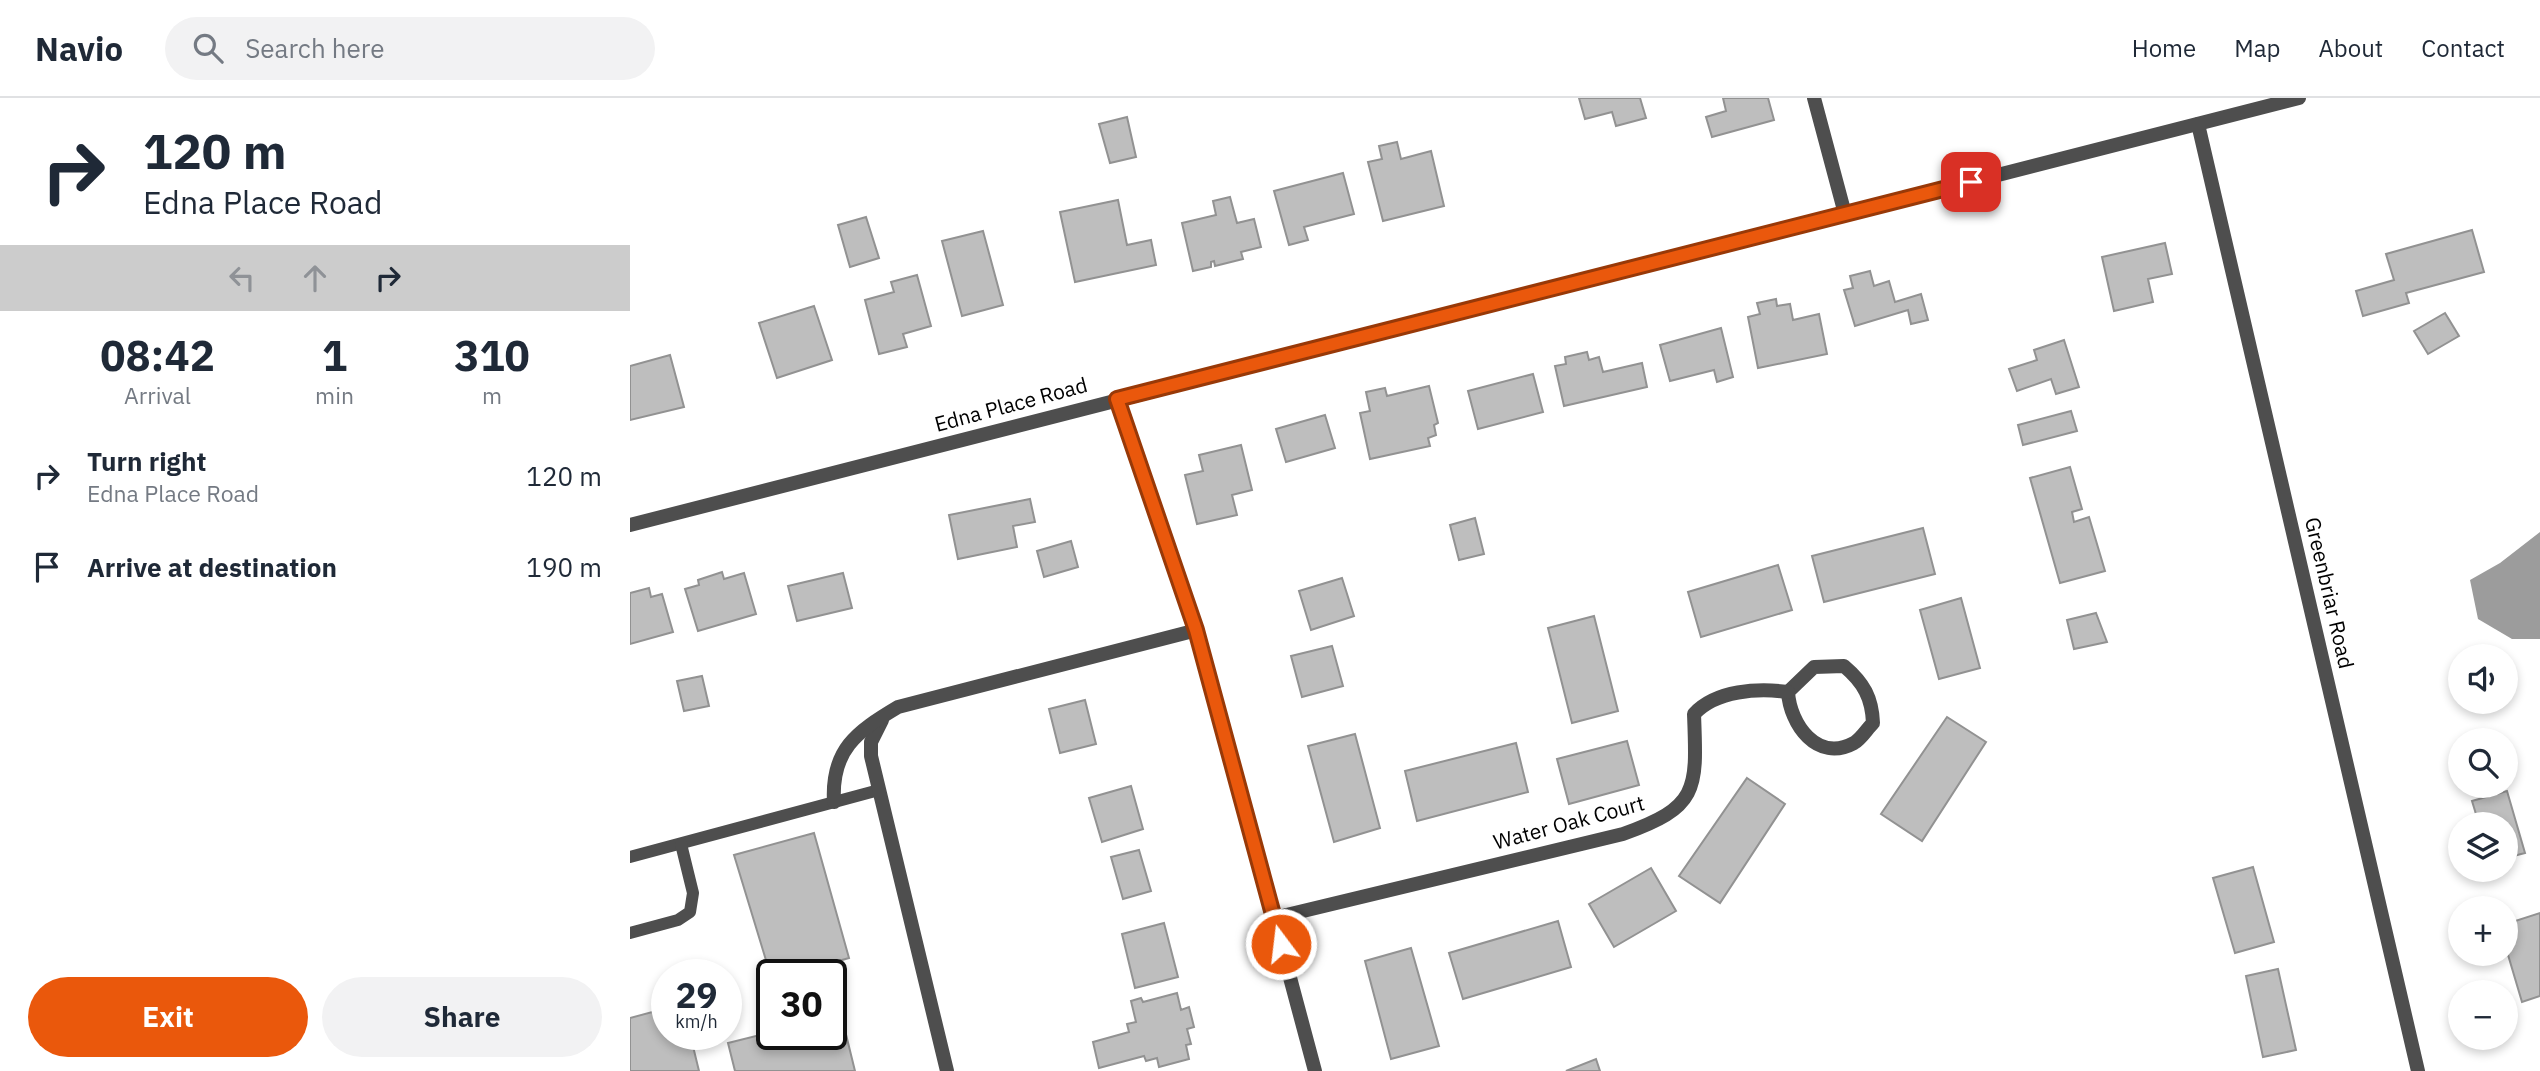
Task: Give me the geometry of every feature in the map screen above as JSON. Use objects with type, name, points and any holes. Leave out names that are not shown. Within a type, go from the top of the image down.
[{"type":"street","points":[[1814,98],[1845,214]]},
{"type":"street","name":"Edna Place Road","points":[[630,525],[2299,98]]},
{"type":"street","name":"Greenbriar Road","points":[[2198,124],[2418,1071]]},
{"type":"street","points":[[1117,399],[1196,630],[1315,1071]]},
{"type":"street","points":[[834,802],[833,776],[838,762],[856,736],[898,707],[1196,630]]},
{"type":"street","points":[[1844,666],[1862,681],[1872,705],[1873,723],[1854,743],[1832,749],[1813,742],[1798,726],[1790,710],[1788,692],[1814,667],[1844,666]]},
{"type":"street","name":"Water Oak Court","points":[[1274,918],[1623,834],[1654,824],[1679,809],[1693,785],[1696,760],[1693,714],[1703,705],[1760,689],[1788,692]]},
{"type":"street","points":[[886,714],[871,742],[879,790],[947,1071]]},
{"type":"lane","points":[[630,857],[879,790]]},
{"type":"lane","points":[[630,933],[678,920],[690,912],[693,893],[681,844]]},
{"type":"shaded area","points":[[2540,532],[2540,639],[2512,639],[2478,619],[2470,580],[2500,563]]},
{"type":"building","points":[[1579,98],[1640,98],[1646,118],[1616,126],[1612,112],[1585,119]]},
{"type":"building","points":[[1723,98],[1768,98],[1774,120],[1712,137],[1706,117],[1726,111]]},
{"type":"building","points":[[1127,117],[1136,157],[1110,163],[1099,124]]},
{"type":"building","points":[[1397,142],[1401,159],[1431,151],[1444,206],[1383,221],[1368,162],[1382,159],[1379,146]]},
{"type":"building","points":[[1343,173],[1354,214],[1304,227],[1308,240],[1289,245],[1274,191]]},
{"type":"building","points":[[1230,197],[1237,223],[1254,219],[1261,247],[1241,252],[1243,259],[1215,266],[1214,261],[1211,262],[1211,267],[1193,271],[1182,223],[1216,215],[1213,201]]},
{"type":"building","points":[[1118,200],[1127,245],[1151,240],[1156,265],[1075,282],[1060,212]]},
{"type":"building","points":[[866,217],[879,258],[850,267],[838,225]]},
{"type":"building","points":[[2472,230],[2484,272],[2406,293],[2409,303],[2363,316],[2356,291],[2394,280],[2386,254]]},
{"type":"building","points":[[983,231],[1003,305],[962,316],[942,241]]},
{"type":"building","points":[[2165,243],[2172,274],[2148,279],[2153,302],[2114,311],[2102,257]]},
{"type":"building","points":[[1870,271],[1874,286],[1889,281],[1895,302],[1921,294],[1928,320],[1911,324],[1908,310],[1855,326],[1844,290],[1853,288],[1850,276]]},
{"type":"building","points":[[917,275],[931,326],[903,334],[907,347],[879,354],[865,300],[894,292],[891,282]]},
{"type":"building","points":[[1776,299],[1777,306],[1790,304],[1793,320],[1819,314],[1827,354],[1758,368],[1748,317],[1760,314],[1757,303]]},
{"type":"building","points":[[814,306],[832,360],[777,378],[759,323]]},
{"type":"building","points":[[2445,313],[2459,336],[2428,354],[2414,331]]},
{"type":"building","points":[[1721,328],[1733,377],[1717,382],[1714,370],[1670,381],[1660,345]]},
{"type":"building","points":[[2064,340],[2079,387],[2056,394],[2051,379],[2017,391],[2009,369],[2037,360],[2034,350]]},
{"type":"building","points":[[1587,352],[1589,360],[1599,357],[1603,372],[1642,363],[1647,387],[1564,406],[1555,366],[1566,364],[1565,357]]},
{"type":"building","points":[[670,355],[684,407],[630,420],[630,366]]},
{"type":"building","points":[[1533,374],[1543,412],[1478,429],[1468,391]]},
{"type":"building","points":[[1429,386],[1438,423],[1434,425],[1436,435],[1428,438],[1430,446],[1370,459],[1360,413],[1370,411],[1366,392],[1385,388],[1387,396]]},
{"type":"building","points":[[2071,411],[2077,431],[2023,445],[2018,425]]},
{"type":"building","points":[[1325,415],[1335,448],[1286,462],[1276,429]]},
{"type":"building","points":[[1241,445],[1252,490],[1232,495],[1237,515],[1197,524],[1185,475],[1203,471],[1199,455]]},
{"type":"building","points":[[2070,467],[2082,509],[2072,512],[2074,522],[2089,517],[2105,571],[2060,583],[2030,478]]},
{"type":"building","points":[[1030,499],[1035,522],[1013,526],[1017,547],[958,559],[949,515]]},
{"type":"building","points":[[1475,518],[1484,554],[1459,560],[1450,525]]},
{"type":"building","points":[[1923,528],[1935,574],[1824,602],[1812,556]]},
{"type":"building","points":[[1071,541],[1078,567],[1044,577],[1037,551]]},
{"type":"building","points":[[1778,565],[1792,610],[1701,637],[1688,592]]},
{"type":"building","points":[[722,572],[724,579],[744,573],[756,614],[698,631],[685,589],[699,585],[698,580]]},
{"type":"building","points":[[843,573],[852,608],[797,621],[788,586]]},
{"type":"building","points":[[1342,578],[1354,616],[1311,630],[1299,591]]},
{"type":"building","points":[[649,588],[651,597],[662,594],[673,632],[630,644],[630,593]]},
{"type":"building","points":[[1961,598],[1980,668],[1939,679],[1920,610]]},
{"type":"building","points":[[2096,613],[2107,642],[2074,649],[2067,620]]},
{"type":"building","points":[[1594,616],[1618,711],[1572,723],[1548,628]]},
{"type":"building","points":[[1332,646],[1343,686],[1302,697],[1291,656]]},
{"type":"building","points":[[702,676],[709,706],[684,711],[677,681]]},
{"type":"building","points":[[1085,700],[1096,744],[1060,753],[1049,709]]},
{"type":"building","points":[[1947,717],[1986,742],[1922,841],[1881,814]]},
{"type":"building","points":[[1355,734],[1380,828],[1334,842],[1308,746]]},
{"type":"building","points":[[1627,741],[1639,785],[1569,804],[1557,759]]},
{"type":"building","points":[[1516,743],[1528,792],[1417,821],[1405,771]]},
{"type":"building","points":[[1747,778],[1785,804],[1720,903],[1679,876]]},
{"type":"building","points":[[1131,786],[1143,829],[1102,842],[1089,798]]},
{"type":"building","points":[[2482,798],[2509,798],[2513,812],[2475,812],[2472,801]]},
{"type":"building","points":[[2518,829],[2525,853],[2518,855]]},
{"type":"building","points":[[814,833],[849,958],[766,959],[734,855]]},
{"type":"building","points":[[1139,850],[1151,891],[1123,899],[1111,857]]},
{"type":"building","points":[[2253,867],[2274,942],[2235,953],[2213,878]]},
{"type":"building","points":[[1651,868],[1676,911],[1614,947],[1589,904]]},
{"type":"building","points":[[2540,913],[2540,996],[2522,1002],[2518,980],[2515,980],[2511,966],[2518,966],[2518,920]]},
{"type":"building","points":[[1558,921],[1571,967],[1463,999],[1449,953]]},
{"type":"building","points":[[1164,923],[1178,977],[1135,988],[1122,934]]},
{"type":"building","points":[[1411,948],[1439,1046],[1391,1059],[1365,961]]},
{"type":"building","points":[[2278,969],[2296,1050],[2263,1057],[2246,976]]},
{"type":"building","points":[[1177,993],[1181,1010],[1189,1007],[1194,1027],[1187,1029],[1191,1044],[1186,1045],[1189,1059],[1159,1067],[1157,1058],[1146,1061],[1144,1056],[1099,1068],[1093,1042],[1129,1032],[1127,1024],[1136,1022],[1131,1001],[1141,998],[1143,1002]]},
{"type":"building","points":[[651,1012],[651,1050],[694,1050],[699,1071],[630,1071],[630,1018]]},
{"type":"building","points":[[756,1036],[756,1050],[847,1050],[847,1038],[855,1071],[735,1071],[730,1050],[742,1050],[742,1040]]},
{"type":"building","points":[[1596,1059],[1600,1071],[1566,1071]]},
{"type":"route","points":[[1281,944],[1196,630],[1117,399],[1971,182]]}]
